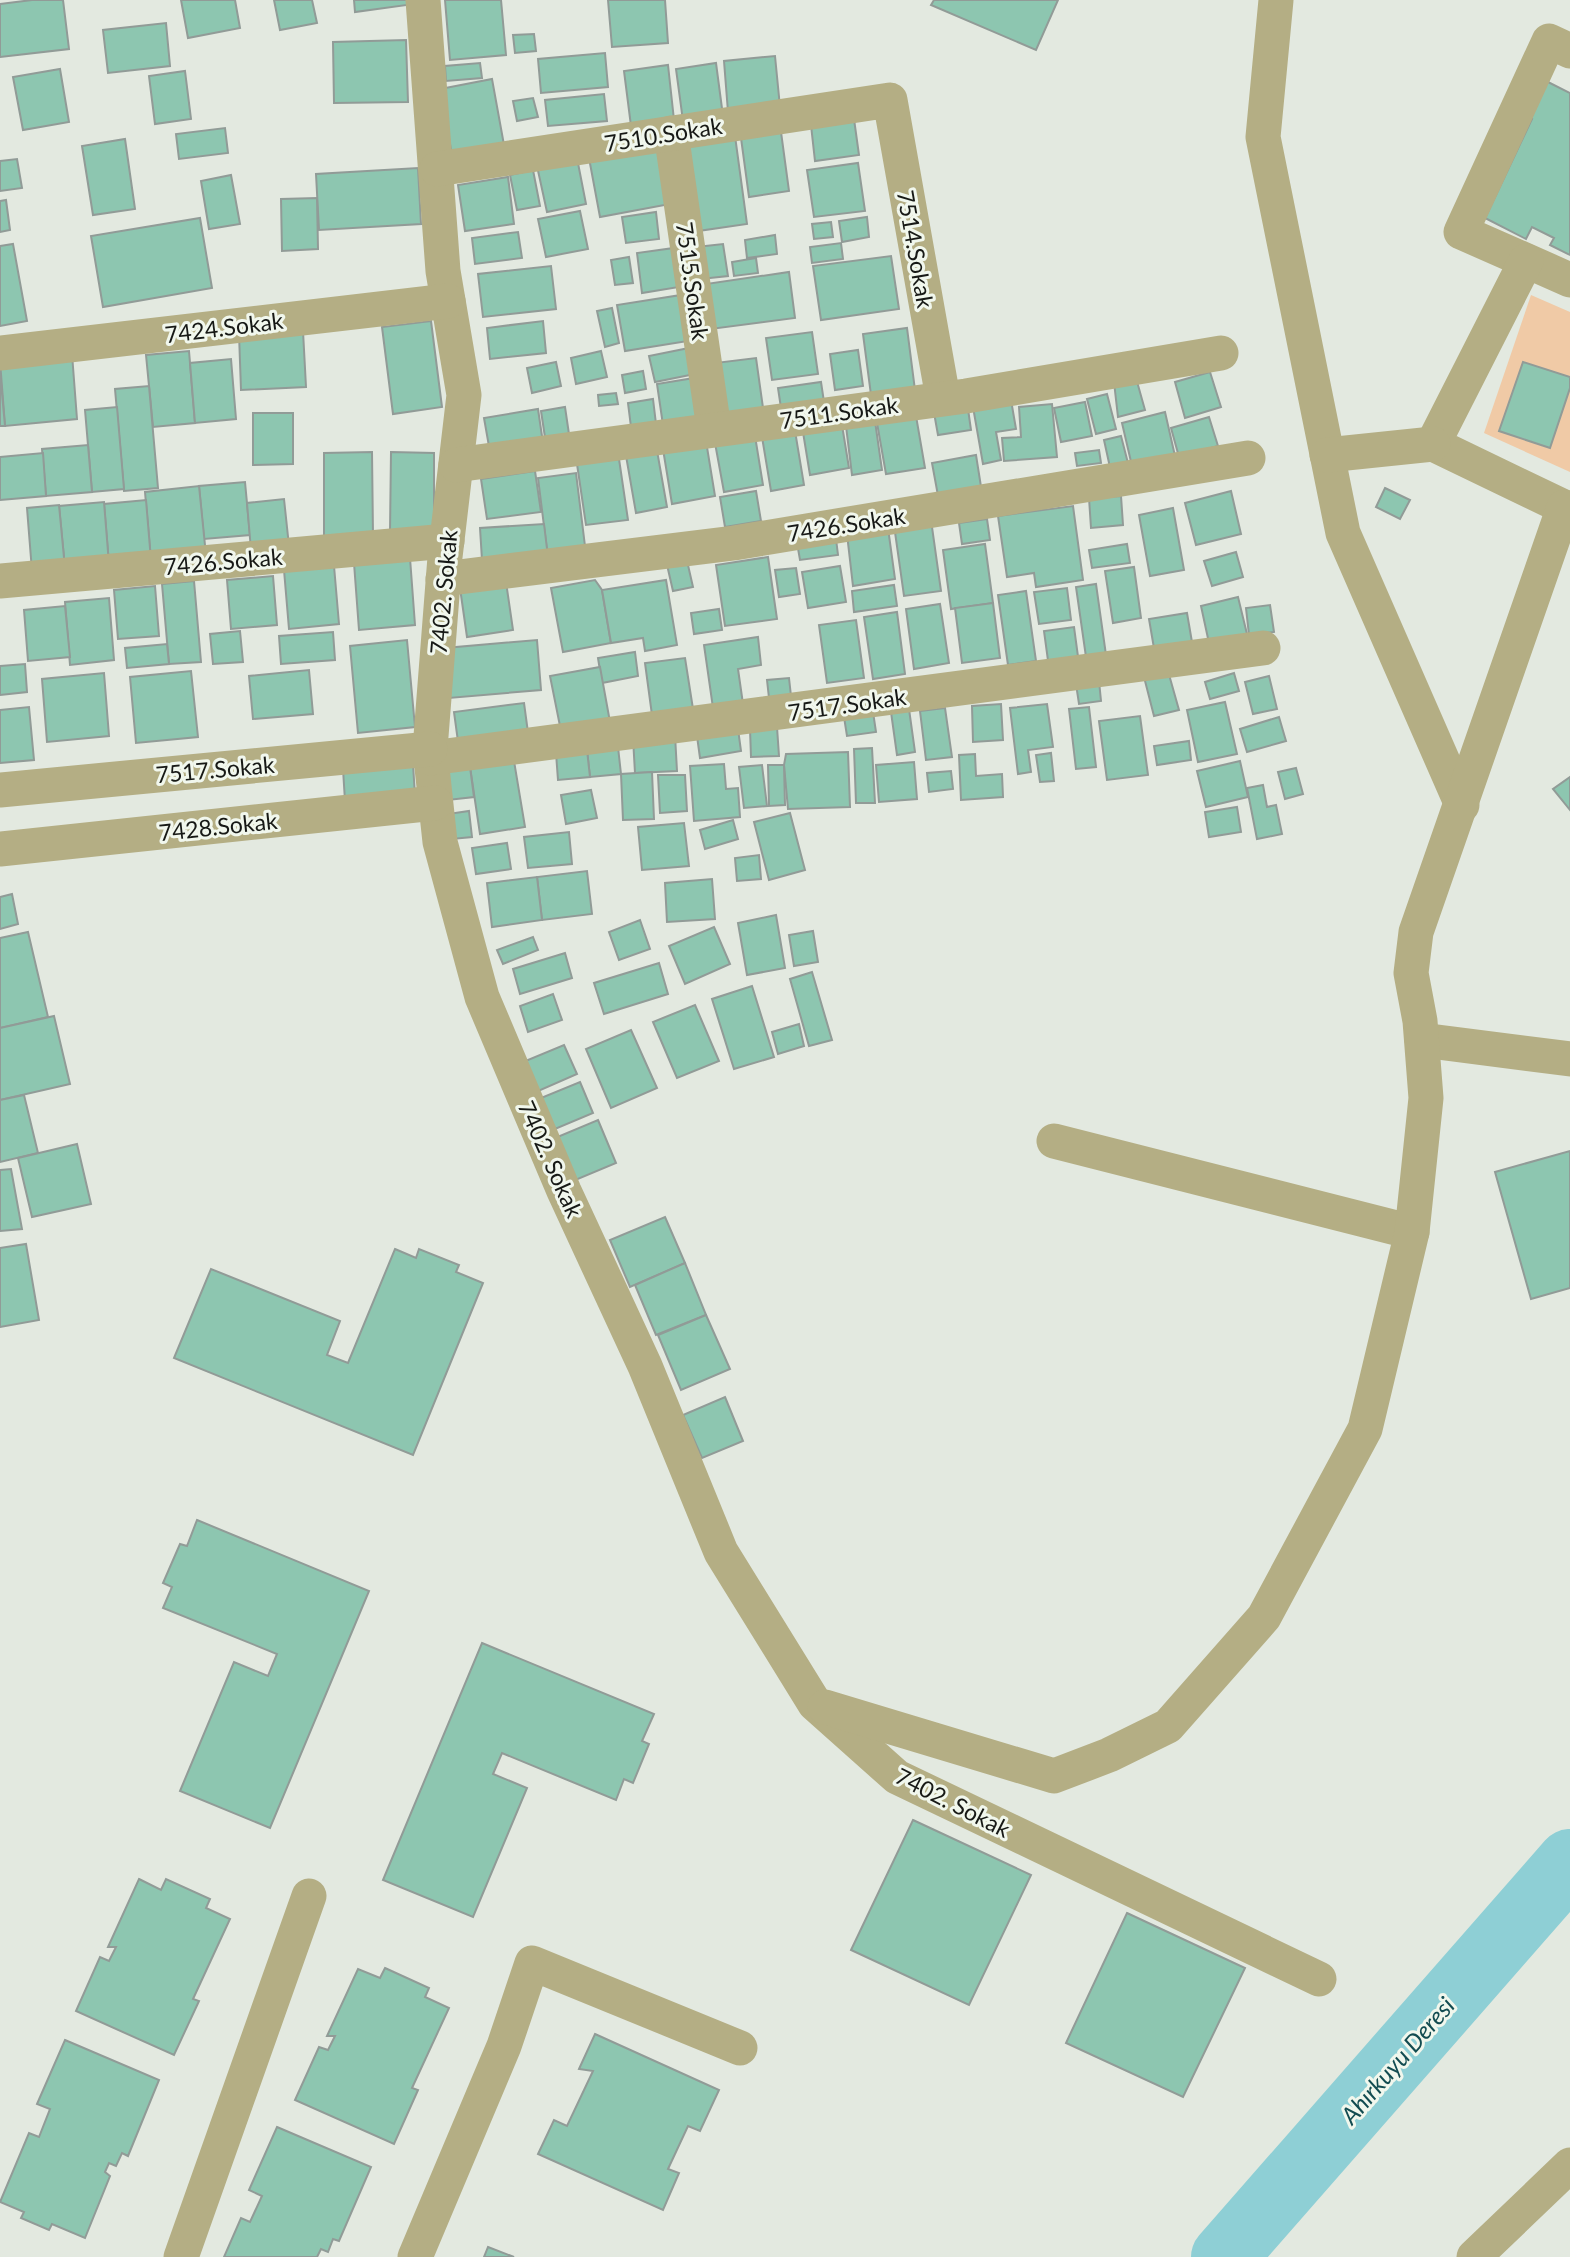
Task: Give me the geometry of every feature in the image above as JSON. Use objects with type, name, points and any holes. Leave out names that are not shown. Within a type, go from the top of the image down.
[{"type":"street","name":"7402. Sokak","points":[[423,0],[443,271],[464,395],[443,579],[430,753],[439,842],[487,1009],[564,1191],[645,1366],[721,1552],[815,1704],[897,1777],[1319,1979]]},
{"type":"street","points":[[1276,0],[1263,137],[1343,533],[1462,805]]},
{"type":"street","points":[[1570,51],[1549,41],[1461,232],[1570,280]]},
{"type":"street","name":"7510.Sokak","points":[[437,169],[890,100]]},
{"type":"street","name":"7514.Sokak","points":[[890,100],[943,398]]},
{"type":"street","name":"7515.Sokak","points":[[671,133],[714,429]]},
{"type":"street","points":[[1433,444],[1526,261]]},
{"type":"street","name":"7424.Sokak","points":[[0,353],[448,301]]},
{"type":"street","name":"7511.Sokak","points":[[456,465],[943,398],[1221,354]]},
{"type":"street","points":[[815,1704],[1054,1776],[1110,1755],[1168,1726],[1264,1617],[1365,1429],[1412,1232],[1426,1098],[1422,1040],[1411,973],[1416,932],[1567,508],[1433,444],[1327,455]]},
{"type":"street","name":"7426.Sokak","points":[[443,579],[734,543],[1248,458]]},
{"type":"street","name":"7426.Sokak","points":[[0,580],[447,541]]},
{"type":"street","name":"7517.Sokak","points":[[0,790],[430,753],[1263,648]]},
{"type":"street","name":"7428.Sokak","points":[[0,849],[436,803]]},
{"type":"street","points":[[1422,1040],[1570,1059]]},
{"type":"street","points":[[1054,1141],[1412,1232]]},
{"type":"street","points":[[181,2257],[309,1896]]},
{"type":"street","points":[[415,2257],[504,2046],[532,1963],[740,2048]]},
{"type":"street","points":[[1474,2257],[1570,2165]]},
{"type":"shaded area","points":[[1531,295],[1570,312],[1570,472],[1484,433]]},
{"type":"building","points":[[63,0],[69,49],[0,57],[0,4]]},
{"type":"building","points":[[181,0],[235,0],[240,28],[188,38]]},
{"type":"building","points":[[274,0],[312,0],[317,23],[280,30]]},
{"type":"building","points":[[354,0],[407,0],[407,5],[355,12]]},
{"type":"building","points":[[445,0],[501,0],[506,55],[450,60]]},
{"type":"building","points":[[608,0],[665,0],[668,43],[612,47]]},
{"type":"building","points":[[934,0],[1058,0],[1036,50],[931,5]]},
{"type":"building","points":[[166,23],[170,66],[108,73],[103,30]]},
{"type":"building","points":[[534,34],[536,51],[515,53],[513,35]]},
{"type":"building","points":[[406,40],[408,102],[334,103],[333,42]]},
{"type":"building","points":[[605,53],[608,87],[541,93],[538,59]]},
{"type":"building","points":[[775,56],[780,107],[728,112],[724,61]]},
{"type":"building","points":[[480,63],[482,78],[446,81],[445,66]]},
{"type":"building","points":[[716,63],[723,116],[683,121],[676,69]]},
{"type":"building","points":[[668,65],[674,120],[631,126],[624,71]]},
{"type":"building","points":[[60,69],[69,122],[23,130],[13,77]]},
{"type":"building","points":[[185,71],[191,119],[155,124],[149,76]]},
{"type":"building","points":[[492,79],[504,145],[452,155],[440,89]]},
{"type":"building","points":[[1546,81],[1570,93],[1570,255],[1550,245],[1554,238],[1532,227],[1526,239],[1485,218],[1532,119],[1521,114]]},
{"type":"building","points":[[604,94],[607,121],[548,126],[545,100]]},
{"type":"building","points":[[533,98],[538,117],[517,121],[513,101]]},
{"type":"building","points":[[854,119],[859,155],[815,161],[811,125]]},
{"type":"building","points":[[225,128],[228,153],[179,159],[176,134]]},
{"type":"building","points":[[781,132],[789,191],[749,197],[741,138]]},
{"type":"building","points":[[735,136],[747,224],[698,231],[686,143]]},
{"type":"building","points":[[125,139],[135,209],[93,215],[82,146]]},
{"type":"building","points":[[660,146],[670,204],[600,217],[589,158]]},
{"type":"building","points":[[577,158],[586,204],[547,212],[537,166]]},
{"type":"building","points":[[17,159],[22,188],[0,191],[0,161]]},
{"type":"building","points":[[858,163],[865,211],[814,217],[807,170]]},
{"type":"building","points":[[418,168],[421,224],[319,230],[316,174]]},
{"type":"building","points":[[533,170],[540,206],[517,210],[510,175]]},
{"type":"building","points":[[231,175],[240,224],[209,229],[201,181]]},
{"type":"building","points":[[508,177],[514,224],[465,231],[458,185]]},
{"type":"building","points":[[317,198],[318,249],[282,251],[281,199]]},
{"type":"building","points":[[6,200],[10,230],[0,232],[0,201]]},
{"type":"building","points":[[580,211],[588,249],[546,257],[538,219]]},
{"type":"building","points":[[656,212],[659,239],[626,243],[622,217]]},
{"type":"building","points":[[867,217],[869,237],[842,242],[839,221]]},
{"type":"building","points":[[200,218],[212,288],[103,307],[91,236]]},
{"type":"building","points":[[831,222],[833,237],[814,239],[812,224]]},
{"type":"building","points":[[518,232],[522,258],[475,264],[472,238]]},
{"type":"building","points":[[775,235],[777,254],[747,258],[745,240]]},
{"type":"building","points":[[841,243],[843,259],[812,263],[810,247]]},
{"type":"building","points":[[13,244],[27,321],[0,326],[0,246]]},
{"type":"building","points":[[723,244],[728,276],[701,279],[697,247]]},
{"type":"building","points":[[674,248],[679,287],[642,293],[637,253]]},
{"type":"building","points":[[891,256],[899,309],[821,320],[813,266]]},
{"type":"building","points":[[629,257],[633,283],[615,285],[611,260]]},
{"type":"building","points":[[756,258],[758,273],[734,276],[732,262]]},
{"type":"building","points":[[551,266],[556,309],[483,317],[478,274]]},
{"type":"building","points":[[789,272],[795,318],[711,329],[706,284]]},
{"type":"building","points":[[681,295],[688,341],[625,351],[617,305]]},
{"type":"building","points":[[612,308],[619,343],[605,347],[597,311]]},
{"type":"building","points":[[431,321],[442,407],[393,414],[382,327]]},
{"type":"building","points":[[543,321],[546,353],[490,359],[487,328]]},
{"type":"building","points":[[907,328],[915,390],[871,395],[863,334]]},
{"type":"building","points":[[303,331],[306,387],[241,390],[239,334]]},
{"type":"building","points":[[812,332],[818,374],[772,380],[766,338]]},
{"type":"building","points":[[689,348],[695,374],[655,382],[649,356]]},
{"type":"building","points":[[858,350],[863,386],[835,390],[830,354]]},
{"type":"building","points":[[189,351],[195,423],[153,427],[146,355]]},
{"type":"building","points":[[601,351],[607,377],[576,384],[571,358]]},
{"type":"building","points":[[72,354],[77,419],[5,426],[0,361]]},
{"type":"building","points":[[756,358],[764,415],[723,421],[715,363]]},
{"type":"building","points":[[231,359],[236,419],[195,423],[190,363]]},
{"type":"building","points":[[556,362],[561,386],[532,393],[527,368]]},
{"type":"building","points":[[1523,362],[1570,377],[1570,388],[1550,448],[1499,431]]},
{"type":"building","points":[[643,371],[646,389],[625,393],[622,375]]},
{"type":"building","points":[[0,372],[5,426],[0,426]]},
{"type":"building","points":[[1210,372],[1221,407],[1185,418],[1175,382]]},
{"type":"building","points":[[694,378],[701,419],[663,425],[657,384]]},
{"type":"building","points":[[1136,378],[1145,410],[1118,417],[1114,382]]},
{"type":"building","points":[[821,382],[824,402],[781,408],[778,388]]},
{"type":"building","points":[[149,386],[158,488],[124,491],[115,389]]},
{"type":"building","points":[[616,393],[618,404],[599,406],[598,395]]},
{"type":"building","points":[[1107,394],[1116,429],[1096,434],[1087,399]]},
{"type":"building","points":[[653,399],[656,424],[631,427],[628,403]]},
{"type":"building","points":[[1011,400],[1016,429],[996,432],[1001,460],[983,464],[973,407]]},
{"type":"building","points":[[967,402],[971,430],[938,435],[933,407]]},
{"type":"building","points":[[1085,402],[1092,436],[1061,442],[1054,408]]},
{"type":"building","points":[[1052,404],[1057,457],[1004,461],[1002,438],[1021,437],[1019,407]]},
{"type":"building","points":[[117,407],[124,489],[92,492],[85,410]]},
{"type":"building","points":[[565,407],[570,441],[546,444],[541,411]]},
{"type":"building","points":[[538,409],[543,443],[490,452],[484,418]]},
{"type":"building","points":[[1165,412],[1175,456],[1132,466],[1122,423]]},
{"type":"building","points":[[253,413],[293,413],[293,464],[253,465]]},
{"type":"building","points":[[916,416],[925,468],[886,474],[877,423]]},
{"type":"building","points":[[1209,417],[1218,446],[1179,457],[1171,428]]},
{"type":"building","points":[[841,419],[849,468],[810,475],[802,426]]},
{"type":"building","points":[[875,421],[882,470],[852,475],[846,426]]},
{"type":"building","points":[[795,431],[804,485],[771,491],[762,437]]},
{"type":"building","points":[[705,435],[715,496],[672,504],[662,443]]},
{"type":"building","points":[[755,436],[763,485],[724,492],[715,443]]},
{"type":"building","points":[[1121,436],[1129,467],[1111,472],[1104,440]]},
{"type":"building","points":[[88,445],[92,492],[46,496],[42,449]]},
{"type":"building","points":[[656,445],[667,507],[636,513],[625,450]]},
{"type":"building","points":[[1099,450],[1101,463],[1077,466],[1075,453]]},
{"type":"building","points":[[372,452],[373,536],[324,537],[324,453]]},
{"type":"building","points":[[391,452],[434,453],[434,533],[390,532]]},
{"type":"building","points":[[43,453],[46,496],[0,500],[0,457]]},
{"type":"building","points":[[976,455],[982,493],[939,501],[932,463]]},
{"type":"building","points":[[619,459],[628,520],[586,525],[577,464]]},
{"type":"building","points":[[535,471],[541,512],[487,519],[481,479]]},
{"type":"building","points":[[576,473],[585,546],[547,550],[538,478]]},
{"type":"building","points":[[245,482],[250,535],[204,539],[199,486]]},
{"type":"building","points":[[199,486],[206,555],[151,560],[145,492]]},
{"type":"building","points":[[1385,488],[1410,500],[1400,519],[1376,507]]},
{"type":"building","points":[[756,491],[761,521],[725,527],[720,497]]},
{"type":"building","points":[[1231,491],[1241,534],[1196,545],[1185,503]]},
{"type":"building","points":[[1121,496],[1123,525],[1091,528],[1089,498]]},
{"type":"building","points":[[284,499],[289,546],[251,550],[247,503]]},
{"type":"building","points":[[146,500],[151,560],[109,564],[104,504]]},
{"type":"building","points":[[104,502],[109,564],[65,568],[59,506]]},
{"type":"building","points":[[59,505],[65,568],[32,571],[27,508]]},
{"type":"building","points":[[1073,506],[1083,580],[1036,587],[1034,573],[1007,577],[998,516]]},
{"type":"building","points":[[1173,508],[1184,570],[1150,576],[1139,515]]},
{"type":"building","points":[[987,519],[990,540],[962,544],[959,523]]},
{"type":"building","points":[[931,520],[941,591],[904,596],[894,525]]},
{"type":"building","points":[[544,524],[548,557],[482,560],[480,528]]},
{"type":"building","points":[[888,528],[895,579],[853,586],[847,534]]},
{"type":"building","points":[[835,531],[838,555],[800,560],[796,537]]},
{"type":"building","points":[[985,544],[993,603],[951,609],[943,550]]},
{"type":"building","points":[[1127,544],[1130,563],[1092,568],[1089,550]]},
{"type":"building","points":[[685,552],[693,587],[673,591],[665,556]]},
{"type":"building","points":[[1236,552],[1243,577],[1212,586],[1204,561]]},
{"type":"building","points":[[768,557],[777,619],[725,626],[716,565]]},
{"type":"building","points":[[410,558],[415,625],[359,630],[354,563]]},
{"type":"building","points":[[334,566],[339,624],[289,629],[284,570]]},
{"type":"building","points":[[840,566],[846,602],[808,608],[802,572]]},
{"type":"building","points":[[1134,567],[1141,618],[1113,623],[1105,571]]},
{"type":"building","points":[[796,568],[800,594],[779,597],[775,570]]},
{"type":"building","points":[[273,576],[277,625],[231,629],[227,580]]},
{"type":"building","points":[[595,580],[602,590],[611,643],[563,652],[551,588]]},
{"type":"building","points":[[666,580],[677,645],[645,651],[643,638],[611,643],[602,590]]},
{"type":"building","points":[[194,581],[201,662],[169,664],[162,584]]},
{"type":"building","points":[[506,582],[513,630],[467,637],[460,588]]},
{"type":"building","points":[[1096,584],[1107,662],[1087,664],[1076,587]]},
{"type":"building","points":[[894,585],[897,606],[854,612],[852,591]]},
{"type":"building","points":[[155,586],[159,636],[118,639],[114,590]]},
{"type":"building","points":[[1067,588],[1071,620],[1039,624],[1034,592]]},
{"type":"building","points":[[1026,591],[1036,661],[1008,665],[998,595]]},
{"type":"building","points":[[1238,597],[1247,634],[1209,643],[1201,606]]},
{"type":"building","points":[[109,598],[114,660],[70,665],[65,602]]},
{"type":"building","points":[[993,603],[1000,658],[962,663],[955,608]]},
{"type":"building","points":[[940,604],[949,663],[914,669],[906,609]]},
{"type":"building","points":[[1270,605],[1274,632],[1249,635],[1246,608]]},
{"type":"building","points":[[65,606],[70,657],[28,661],[24,610]]},
{"type":"building","points":[[719,609],[722,630],[694,634],[691,613]]},
{"type":"building","points":[[897,612],[905,674],[873,679],[864,617]]},
{"type":"building","points":[[1187,613],[1193,648],[1155,654],[1149,619]]},
{"type":"building","points":[[856,620],[864,678],[827,683],[819,625]]},
{"type":"building","points":[[1074,627],[1079,664],[1049,668],[1044,631]]},
{"type":"building","points":[[240,631],[243,662],[213,664],[210,634]]},
{"type":"building","points":[[333,632],[335,660],[281,664],[279,636]]},
{"type":"building","points":[[758,637],[761,665],[738,669],[743,704],[713,708],[704,645]]},
{"type":"building","points":[[407,640],[415,727],[358,733],[350,646]]},
{"type":"building","points":[[537,640],[541,690],[449,698],[445,648]]},
{"type":"building","points":[[167,644],[169,664],[127,668],[125,648]]},
{"type":"building","points":[[635,652],[638,676],[602,683],[598,658]]},
{"type":"building","points":[[685,658],[693,709],[652,715],[645,663]]},
{"type":"building","points":[[25,664],[27,692],[0,695],[0,666]]},
{"type":"building","points":[[600,667],[610,722],[561,731],[550,676]]},
{"type":"building","points":[[309,670],[313,714],[253,719],[249,676]]},
{"type":"building","points":[[191,671],[198,737],[136,743],[130,677]]},
{"type":"building","points":[[1168,671],[1179,710],[1154,716],[1144,677]]},
{"type":"building","points":[[104,673],[109,736],[47,742],[42,679]]},
{"type":"building","points":[[1234,673],[1239,691],[1210,699],[1205,682]]},
{"type":"building","points":[[1269,676],[1277,709],[1253,714],[1245,682]]},
{"type":"building","points":[[789,678],[791,696],[769,698],[767,680]]},
{"type":"building","points":[[1099,681],[1101,701],[1079,704],[1076,684]]},
{"type":"building","points":[[1225,702],[1237,754],[1198,762],[1187,710]]},
{"type":"building","points":[[524,703],[529,740],[459,749],[454,712]]},
{"type":"building","points":[[1001,704],[1003,740],[973,742],[972,706]]},
{"type":"building","points":[[1047,704],[1053,747],[1028,750],[1031,772],[1018,774],[1010,708]]},
{"type":"building","points":[[29,707],[34,760],[0,763],[0,710]]},
{"type":"building","points":[[1089,707],[1096,767],[1076,769],[1069,709]]},
{"type":"building","points":[[945,708],[952,757],[926,760],[920,711]]},
{"type":"building","points":[[909,709],[915,752],[897,755],[891,712]]},
{"type":"building","points":[[873,712],[876,732],[847,736],[844,717]]},
{"type":"building","points":[[1140,716],[1148,775],[1107,780],[1099,721]]},
{"type":"building","points":[[1279,717],[1286,741],[1247,752],[1240,729]]},
{"type":"building","points":[[777,727],[779,756],[751,757],[750,729]]},
{"type":"building","points":[[738,729],[741,751],[700,758],[697,736]]},
{"type":"building","points":[[675,735],[677,771],[635,773],[633,738]]},
{"type":"building","points":[[1189,741],[1191,760],[1157,765],[1154,746]]},
{"type":"building","points":[[618,747],[621,774],[590,777],[587,750]]},
{"type":"building","points":[[872,748],[875,803],[856,803],[854,749]]},
{"type":"building","points":[[587,750],[590,777],[558,780],[556,753]]},
{"type":"building","points":[[848,752],[850,807],[788,809],[784,765],[786,754]]},
{"type":"building","points":[[1051,753],[1054,781],[1040,782],[1036,755]]},
{"type":"building","points":[[975,754],[976,776],[1002,774],[1003,797],[961,800],[959,755]]},
{"type":"building","points":[[514,761],[525,827],[480,834],[470,767]]},
{"type":"building","points":[[1240,761],[1248,797],[1206,807],[1197,771]]},
{"type":"building","points":[[914,762],[917,799],[879,802],[876,765]]},
{"type":"building","points":[[413,764],[415,796],[345,801],[343,769]]},
{"type":"building","points":[[724,764],[726,789],[738,788],[740,817],[694,821],[690,766]]},
{"type":"building","points":[[762,765],[767,806],[744,808],[739,767]]},
{"type":"building","points":[[768,765],[784,765],[785,805],[769,806]]},
{"type":"building","points":[[470,767],[474,797],[448,800],[444,772]]},
{"type":"building","points":[[1296,768],[1303,794],[1285,799],[1278,772]]},
{"type":"building","points":[[951,771],[953,789],[929,792],[927,773]]},
{"type":"building","points":[[652,772],[654,819],[623,820],[621,774]]},
{"type":"building","points":[[658,775],[685,775],[687,811],[660,813]]},
{"type":"building","points":[[1570,777],[1570,810],[1553,789]]},
{"type":"building","points":[[1263,785],[1267,807],[1276,805],[1282,834],[1257,839],[1247,788]]},
{"type":"building","points":[[591,790],[597,818],[566,824],[561,795]]},
{"type":"building","points":[[1237,807],[1241,832],[1209,837],[1205,812]]},
{"type":"building","points":[[469,811],[472,837],[452,839],[448,814]]},
{"type":"building","points":[[790,813],[805,870],[769,880],[754,822]]},
{"type":"building","points":[[733,820],[738,839],[705,849],[700,830]]},
{"type":"building","points":[[684,823],[689,866],[642,870],[638,827]]},
{"type":"building","points":[[569,832],[572,864],[528,868],[524,837]]},
{"type":"building","points":[[507,843],[511,869],[476,874],[472,848]]},
{"type":"building","points":[[759,855],[761,879],[737,881],[735,858]]},
{"type":"building","points":[[587,871],[592,914],[542,920],[537,877]]},
{"type":"building","points":[[537,877],[542,920],[492,927],[487,883]]},
{"type":"building","points":[[712,879],[715,919],[667,922],[665,883]]},
{"type":"building","points":[[12,894],[18,924],[0,929],[0,897]]},
{"type":"building","points":[[776,915],[785,968],[747,975],[738,923]]},
{"type":"building","points":[[640,920],[650,949],[619,960],[609,932]]},
{"type":"building","points":[[714,927],[730,964],[685,984],[669,946]]},
{"type":"building","points":[[813,931],[818,962],[794,966],[789,935]]},
{"type":"building","points":[[28,932],[48,1017],[0,1028],[0,938]]},
{"type":"building","points":[[533,937],[538,950],[503,964],[497,950]]},
{"type":"building","points":[[565,953],[572,978],[520,994],[513,969]]},
{"type":"building","points":[[659,963],[668,994],[604,1014],[594,983]]},
{"type":"building","points":[[812,972],[832,1040],[809,1046],[790,979]]},
{"type":"building","points":[[752,986],[774,1057],[734,1069],[712,999]]},
{"type":"building","points":[[553,994],[562,1020],[528,1032],[520,1006]]},
{"type":"building","points":[[695,1005],[719,1061],[677,1078],[653,1022]]},
{"type":"building","points":[[54,1016],[70,1084],[0,1100],[0,1028]]},
{"type":"building","points":[[799,1024],[804,1046],[778,1054],[772,1032]]},
{"type":"building","points":[[631,1030],[657,1088],[611,1108],[586,1049]]},
{"type":"building","points":[[564,1045],[577,1074],[536,1092],[523,1062]]},
{"type":"building","points":[[580,1082],[593,1113],[555,1129],[541,1098]]},
{"type":"building","points":[[24,1095],[38,1153],[0,1162],[0,1100]]},
{"type":"building","points":[[598,1120],[616,1163],[573,1181],[555,1138]]},
{"type":"building","points":[[77,1144],[91,1204],[32,1217],[18,1158]]},
{"type":"building","points":[[1570,1151],[1570,1288],[1531,1299],[1495,1172]]},
{"type":"building","points":[[11,1169],[22,1229],[0,1231],[0,1170]]},
{"type":"building","points":[[665,1217],[685,1263],[630,1287],[610,1240]]},
{"type":"building","points":[[26,1244],[39,1320],[0,1327],[0,1248]]},
{"type":"building","points":[[395,1249],[416,1258],[419,1249],[459,1265],[456,1272],[483,1283],[413,1455],[174,1358],[211,1269],[340,1321],[327,1355],[348,1363]]},
{"type":"building","points":[[685,1263],[706,1315],[656,1335],[635,1285]]},
{"type":"building","points":[[706,1315],[730,1369],[681,1390],[658,1335]]},
{"type":"building","points":[[725,1397],[743,1441],[702,1458],[683,1415]]},
{"type":"building","points":[[197,1520],[369,1591],[270,1828],[180,1791],[234,1662],[268,1676],[277,1654],[163,1608],[172,1587],[163,1583],[180,1544],[187,1546]]},
{"type":"building","points":[[482,1643],[654,1714],[642,1741],[649,1744],[633,1783],[624,1779],[616,1800],[502,1753],[493,1774],[527,1788],[473,1917],[383,1880]]},
{"type":"building","points":[[913,1820],[1031,1875],[969,2005],[851,1950]]},
{"type":"building","points":[[139,1879],[161,1890],[166,1879],[210,1899],[206,1908],[230,1919],[193,1999],[199,2001],[174,2055],[76,2011],[100,1957],[109,1961],[116,1947],[108,1947]]},
{"type":"building","points":[[1127,1913],[1245,1968],[1183,2097],[1066,2043]]},
{"type":"building","points":[[385,1968],[429,1988],[425,1997],[449,2008],[412,2088],[418,2090],[394,2144],[295,2100],[319,2047],[328,2050],[335,2036],[327,2036],[358,1969],[380,1978]]},
{"type":"building","points":[[595,2034],[719,2090],[700,2131],[688,2126],[668,2169],[679,2173],[663,2210],[538,2154],[554,2120],[567,2126],[593,2071],[579,2069]]},
{"type":"building","points":[[65,2040],[159,2080],[128,2156],[122,2153],[116,2166],[109,2163],[105,2172],[110,2176],[85,2238],[52,2224],[49,2230],[21,2218],[24,2212],[0,2202],[29,2133],[39,2137],[50,2109],[37,2104]]},
{"type":"building","points":[[277,2127],[371,2167],[339,2241],[333,2239],[328,2252],[321,2249],[317,2257],[224,2257],[241,2218],[250,2222],[262,2196],[249,2190]]},
{"type":"building","points":[[488,2247],[514,2257],[484,2257]]},
{"type":"waterway","name":"Ahırkuyu Deresi","points":[[1224,2257],[1570,1862]]}]
